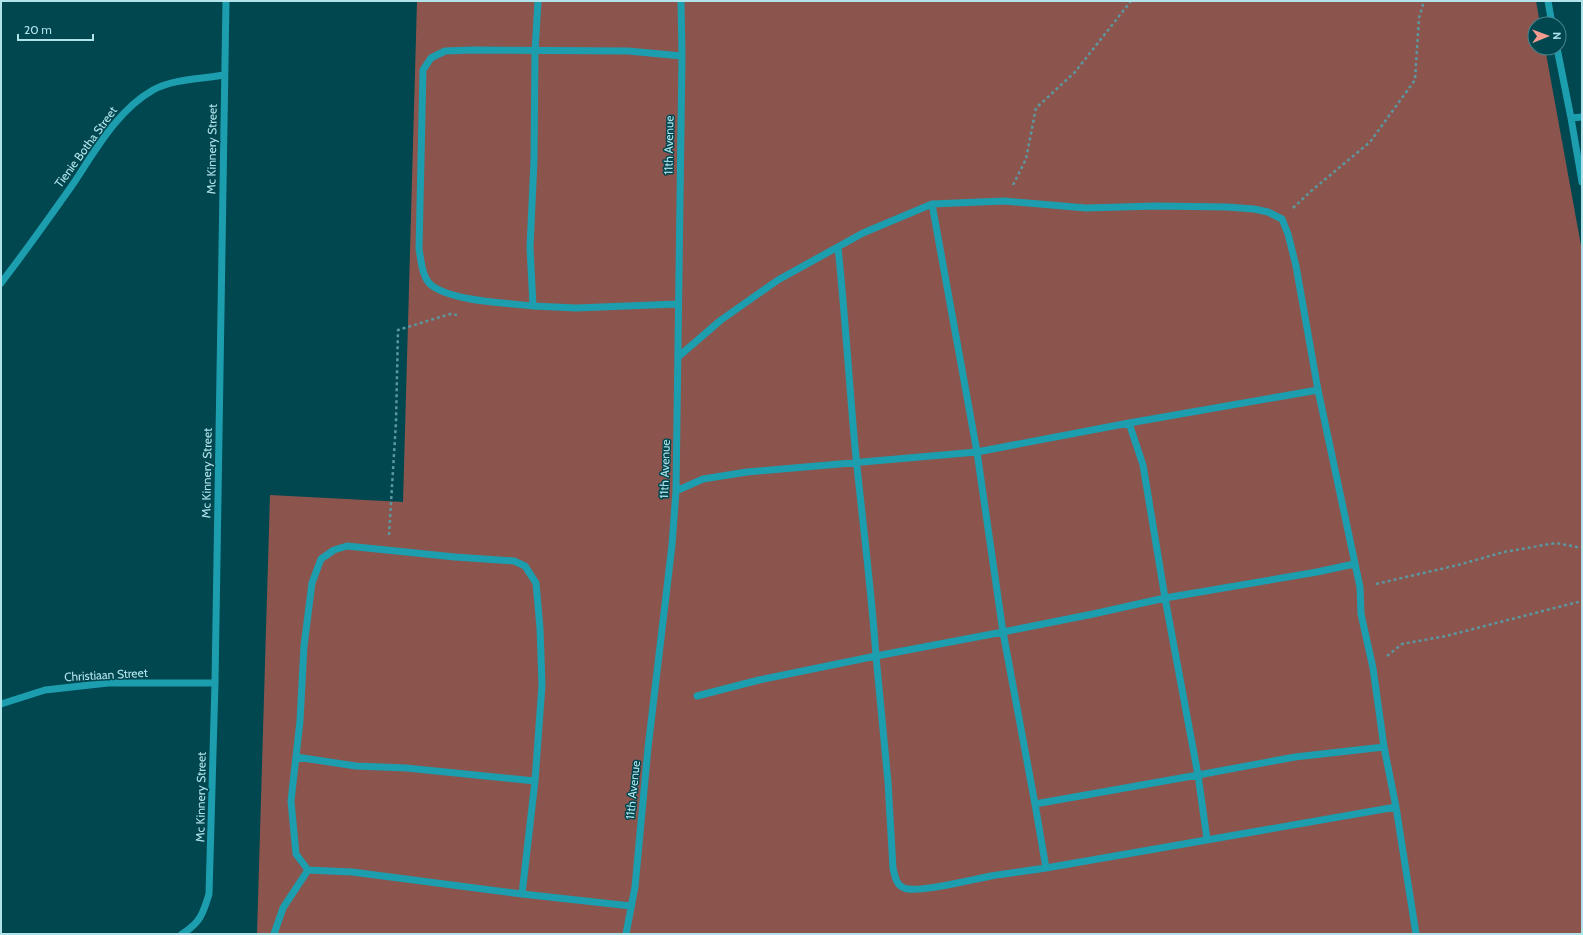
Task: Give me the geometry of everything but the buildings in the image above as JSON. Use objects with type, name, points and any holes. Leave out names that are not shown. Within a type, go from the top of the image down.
[{"type":"street","name":"Mc Kinnery Street","points":[[182,934],[194,927],[203,912],[209,894],[215,683],[226,1]]},
{"type":"street","points":[[533,306],[530,246],[534,161],[535,51],[538,1]]},
{"type":"street","name":"11th Avenue","points":[[626,934],[635,887],[648,748],[672,545],[676,491],[678,357],[677,304],[682,56],[681,1]]},
{"type":"street","points":[[1548,1],[1551,16]]},
{"type":"street","points":[[677,304],[576,308],[533,306],[463,298],[445,292],[430,284],[424,273],[419,249],[424,70],[431,58],[445,51],[473,50],[628,51],[682,56]]},
{"type":"street","points":[[1559,56],[1582,182]]},
{"type":"street","name":"Tienie Botha Street","points":[[1,283],[58,205],[109,131],[133,103],[154,90],[173,83],[224,75]]},
{"type":"street","points":[[1571,118],[1582,117]]},
{"type":"street","points":[[678,357],[721,320],[778,280],[863,233],[932,204],[1004,201],[1086,208],[1156,206],[1254,209],[1268,212],[1282,219],[1288,234],[1296,266],[1318,390],[1360,587],[1361,614],[1373,668],[1384,747],[1396,807],[1416,934]]},
{"type":"street","points":[[932,204],[977,452],[1003,632],[1046,868]]},
{"type":"street","points":[[838,247],[857,462],[872,601],[888,782],[893,868],[895,878],[899,886],[905,889],[918,889],[1396,807]]},
{"type":"street","points":[[676,491],[703,479],[747,472],[977,452],[1128,423],[1318,390]]},
{"type":"street","points":[[1128,423],[1143,465],[1165,598],[1198,775],[1207,839]]},
{"type":"street","points":[[308,870],[296,854],[290,801],[296,757],[304,646],[312,583],[321,559],[334,550],[347,546],[514,561],[525,566],[536,583],[540,628],[542,685],[535,780],[522,894]]},
{"type":"street","points":[[697,696],[759,680],[876,656],[1093,614],[1211,589],[1317,572],[1354,564]]},
{"type":"street","name":"Christiaan Street","points":[[1,704],[45,690],[72,686],[108,683],[215,683]]},
{"type":"street","points":[[1035,804],[1295,757],[1384,747]]},
{"type":"street","points":[[296,757],[356,766],[406,768],[535,780]]},
{"type":"street","points":[[308,870],[352,872],[522,894],[631,906]]},
{"type":"street","points":[[274,934],[283,908],[308,870]]},
{"type":"path","points":[[1004,201],[1026,159],[1036,108],[1074,72],[1131,1]]},
{"type":"path","points":[[1282,219],[1310,192],[1370,142],[1415,80],[1419,18],[1424,1]]},
{"type":"path","points":[[388,550],[396,422],[398,330],[450,314],[458,315]]},
{"type":"path","points":[[1360,587],[1403,579],[1504,552],[1556,543],[1582,548]]},
{"type":"path","points":[[1373,668],[1402,644],[1446,636],[1582,601]]},
{"type":"shaded area","points":[[417,1],[1536,1],[1539,16],[1527,16],[1527,56],[1546,56],[1582,251],[1582,934],[257,934],[270,495],[403,502]]}]
